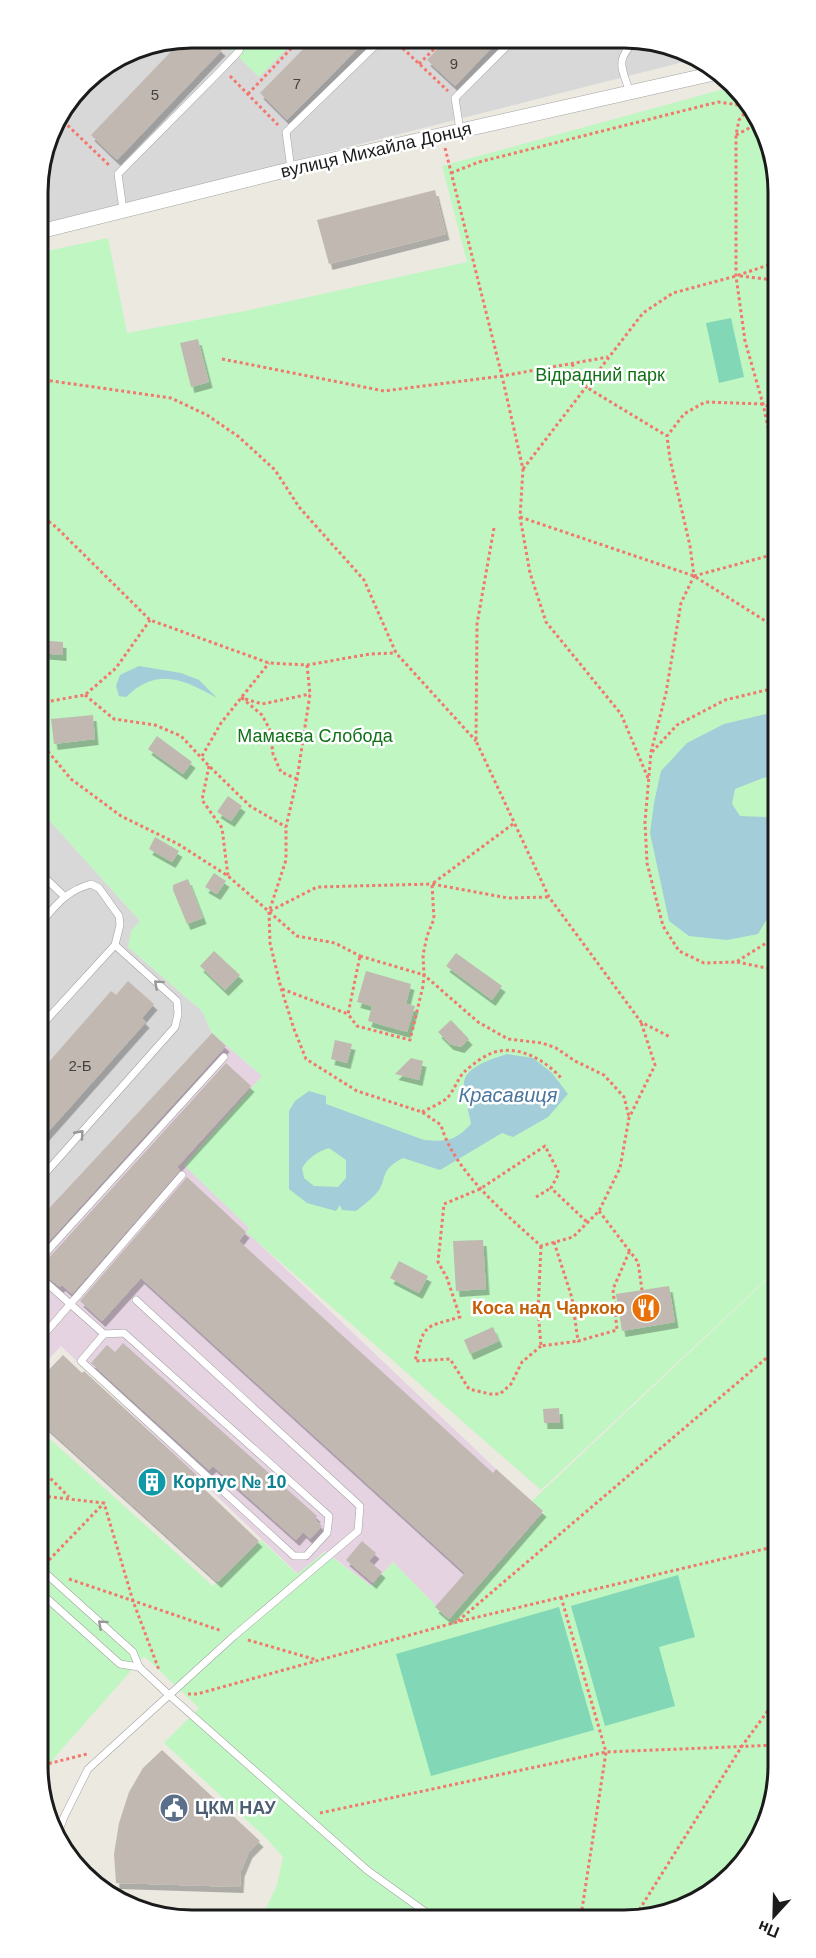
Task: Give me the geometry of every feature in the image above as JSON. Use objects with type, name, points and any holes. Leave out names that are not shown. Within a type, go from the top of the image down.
[{"type":"street","name":"вулиця Михайла Донця","points":[[48,229],[291,169],[708,75]]},
{"type":"lane","points":[[123,210],[117,174],[240,48]]},
{"type":"lane","points":[[291,169],[286,132],[373,48]]},
{"type":"lane","points":[[460,130],[455,98],[504,48]]},
{"type":"lane","points":[[627,48],[623,52],[621,65],[630,93]]},
{"type":"lane","points":[[48,881],[64,896]]},
{"type":"lane","points":[[48,915],[64,896],[91,884],[99,888],[119,916],[120,925],[115,945],[48,1018]]},
{"type":"lane","points":[[48,1170],[175,1027],[178,1014],[177,1001],[115,945]]},
{"type":"lane","points":[[48,1250],[224,1057]]},
{"type":"lane","points":[[48,1330],[182,1175]]},
{"type":"lane","points":[[48,1284],[104,1334],[124,1333],[329,1516],[327,1533],[306,1556],[294,1556],[81,1361],[104,1334]]},
{"type":"lane","points":[[61,1825],[88,1769],[168,1694],[358,1531],[360,1506],[136,1300]]},
{"type":"lane","points":[[48,1574],[133,1652],[139,1667],[168,1694],[368,1870],[423,1910]]},
{"type":"lane","points":[[48,1599],[120,1664],[139,1667]]},
{"type":"path","points":[[248,94],[292,48]]},
{"type":"path","points":[[402,48],[455,98]]},
{"type":"path","points":[[419,64],[435,48]]},
{"type":"path","points":[[222,69],[286,132]]},
{"type":"path","points":[[452,173],[488,159],[718,102],[739,106]]},
{"type":"path","points":[[744,112],[739,120],[736,135],[736,276],[745,341],[768,427]]},
{"type":"path","points":[[65,123],[117,174]]},
{"type":"path","points":[[736,135],[752,127]]},
{"type":"path","points":[[442,135],[523,469],[520,517],[530,573],[546,622],[621,714],[648,779]]},
{"type":"path","points":[[523,469],[643,313],[674,293],[768,265]]},
{"type":"path","points":[[736,276],[768,279]]},
{"type":"path","points":[[222,359],[384,391],[502,376],[608,357]]},
{"type":"path","points":[[572,364],[586,387],[667,436]]},
{"type":"path","points":[[48,380],[171,398],[207,415],[239,437],[274,470],[298,507],[364,580],[396,653],[476,741],[549,897],[641,1022],[655,1065],[629,1118],[620,1168],[599,1211],[573,1237],[541,1246]]},
{"type":"path","points":[[768,407],[763,404],[705,402],[684,414],[667,436],[694,576],[681,603],[666,693],[651,752],[645,822],[647,863],[663,926],[679,951],[704,963],[736,962],[768,968]]},
{"type":"path","points":[[520,517],[694,576],[768,623]]},
{"type":"path","points":[[48,520],[150,620],[270,663],[307,665],[370,654],[396,653]]},
{"type":"path","points":[[476,741],[477,624],[494,528]]},
{"type":"path","points":[[694,576],[768,556]]},
{"type":"path","points":[[48,701],[84,695],[116,668],[150,620]]},
{"type":"path","points":[[202,757],[221,723],[270,663]]},
{"type":"path","points":[[307,665],[310,694],[297,778],[286,827],[286,860],[269,912],[270,943],[294,1029],[306,1059],[357,1091],[422,1112],[441,1125],[444,1136],[480,1189],[541,1246],[538,1310],[541,1346]]},
{"type":"path","points":[[651,752],[677,724],[725,700],[768,690]]},
{"type":"path","points":[[242,698],[262,704],[310,694]]},
{"type":"path","points":[[84,695],[114,719],[155,725],[181,736],[250,806],[286,827]]},
{"type":"path","points":[[242,698],[262,715],[266,722],[270,730],[273,754],[281,772],[297,778]]},
{"type":"path","points":[[48,753],[70,779],[121,816],[178,844],[228,876],[297,936],[335,943],[360,956],[424,975],[478,1022],[508,1039],[542,1043],[556,1048],[575,1061],[604,1075],[624,1097],[629,1118]]},
{"type":"path","points":[[209,766],[202,800],[222,828],[228,876]]},
{"type":"path","points":[[432,884],[513,824]]},
{"type":"path","points":[[281,988],[348,1014],[357,1026],[410,1040],[423,986],[423,955],[434,919],[432,884]]},
{"type":"path","points":[[269,912],[317,887],[432,884],[508,898],[549,897]]},
{"type":"path","points":[[736,962],[768,942]]},
{"type":"path","points":[[348,1014],[360,956]]},
{"type":"path","points":[[641,1022],[669,1037]]},
{"type":"path","points":[[422,1112],[448,1098],[463,1073],[478,1061],[499,1051],[533,1056],[561,1078]]},
{"type":"path","points":[[537,1197],[551,1188],[559,1173],[545,1146],[480,1189],[444,1204],[438,1262],[447,1278],[460,1317],[428,1327],[422,1335],[415,1361],[450,1359],[469,1389],[500,1394],[511,1384],[522,1362],[541,1346],[578,1341],[617,1330],[613,1289],[630,1250]]},
{"type":"path","points":[[551,1188],[587,1222]]},
{"type":"path","points":[[599,1211],[638,1262],[642,1290]]},
{"type":"path","points":[[554,1242],[572,1298],[578,1341]]},
{"type":"path","points":[[457,1622],[768,1356]]},
{"type":"path","points":[[48,1476],[70,1498]]},
{"type":"path","points":[[48,1496],[104,1503]]},
{"type":"path","points":[[48,1563],[104,1503]]},
{"type":"path","points":[[104,1503],[133,1600],[168,1694],[197,1694],[457,1622],[768,1548]]},
{"type":"path","points":[[65,1577],[234,1636],[319,1660]]},
{"type":"path","points":[[561,1598],[606,1752],[582,1910]]},
{"type":"path","points":[[640,1909],[742,1746],[768,1711]]},
{"type":"path","points":[[306,1815],[606,1752],[768,1745]]},
{"type":"path","points":[[48,1764],[111,1748]]},
{"type":"shaded area","points":[[192,48],[624,48],[652,51],[685,62],[48,223],[49,173],[59,137],[67,120],[84,97],[104,78],[128,63],[155,53]]},
{"type":"shaded area","points":[[48,819],[140,921],[128,947],[202,1011],[212,1033],[48,1209]]},
{"type":"shaded area","points":[[212,1033],[262,1076],[184,1165],[250,1228],[247,1232],[543,1511],[449,1619],[393,1562],[371,1586],[325,1551],[298,1574],[61,1346],[48,1360],[48,1209]]},
{"type":"green space","points":[[229,48],[287,48],[259,77]]},
{"type":"green space","name":"Мамаєва Слобода","points":[[725,89],[749,120],[757,137],[767,173],[768,1277],[541,1490],[246,1232],[249,1228],[184,1165],[262,1076],[212,1033],[202,1011],[128,947],[131,931],[140,921],[48,819],[48,251],[108,238],[127,333],[245,311],[467,262],[442,166]]},
{"type":"green space","points":[[731,318],[744,377],[719,383],[706,323]]},
{"type":"green space","points":[[768,1278],[768,1775],[760,1812],[749,1838],[719,1874],[696,1891],[661,1905],[624,1910],[265,1910],[277,1885],[283,1857],[266,1838],[164,1743],[199,1708],[144,1656],[54,1758],[48,1771],[48,1437],[213,1586],[261,1540],[297,1574],[325,1552],[371,1586],[393,1562],[449,1619],[544,1512],[532,1501]]},
{"type":"green space","points":[[678,1575],[695,1637],[659,1647],[675,1706],[605,1726],[571,1606]]},
{"type":"green space","points":[[559,1607],[594,1730],[431,1776],[396,1654]]},
{"type":"water","points":[[139,666],[181,673],[199,680],[217,698],[181,681],[170,679],[149,682],[126,697],[119,696],[116,686],[120,675]]},
{"type":"water","points":[[768,714],[768,777],[735,789],[732,804],[740,816],[768,818],[768,917],[758,934],[727,940],[689,936],[669,921],[650,833],[661,771],[687,743],[724,724]]},
{"type":"water","name":"Красавиця","points":[[507,1054],[533,1058],[552,1073],[568,1094],[548,1117],[513,1137],[502,1133],[440,1170],[403,1158],[386,1171],[379,1190],[356,1211],[342,1210],[340,1205],[336,1211],[307,1203],[289,1189],[289,1111],[295,1101],[309,1091],[326,1096],[326,1104],[424,1140],[445,1140],[460,1134],[471,1124],[464,1091],[468,1074],[479,1065]],"holes":[[[329,1148],[346,1160],[346,1178],[338,1187],[314,1186],[304,1178],[302,1168],[305,1164],[314,1155]]]},
{"type":"building","points":[[220,48],[222,50],[117,160],[91,135],[173,49]]},
{"type":"building","points":[[304,48],[358,48],[287,120],[260,93]]},
{"type":"building","points":[[438,48],[491,48],[455,86],[427,60]]},
{"type":"building","points":[[435,190],[446,234],[329,264],[317,220]]},
{"type":"building","points":[[198,339],[209,382],[191,387],[180,343]]},
{"type":"building","points":[[48,641],[63,642],[63,655],[48,654]]},
{"type":"building","points":[[93,715],[95,739],[54,744],[51,719]]},
{"type":"building","points":[[157,736],[192,762],[183,774],[148,749]]},
{"type":"building","points":[[228,796],[242,806],[231,821],[217,812]]},
{"type":"building","points":[[155,837],[179,851],[172,862],[149,849]]},
{"type":"building","points":[[214,873],[226,881],[217,894],[205,887]]},
{"type":"building","points":[[188,879],[203,918],[187,924],[173,885]]},
{"type":"building","points":[[214,951],[240,975],[225,990],[200,966]]},
{"type":"building","points":[[456,953],[502,986],[492,1000],[446,966]]},
{"type":"building","points":[[366,971],[411,984],[406,1004],[415,1006],[407,1032],[368,1021],[372,1006],[357,1002]]},
{"type":"building","points":[[128,981],[154,1004],[142,1018],[146,1022],[48,1132],[48,1063],[111,991],[116,995]]},
{"type":"building","points":[[451,1020],[469,1039],[461,1047],[450,1044],[438,1032]]},
{"type":"building","points":[[212,1033],[226,1046],[48,1242],[48,1209]]},
{"type":"building","points":[[335,1040],[352,1044],[347,1063],[331,1059]]},
{"type":"building","points":[[411,1058],[423,1061],[419,1080],[395,1074]]},
{"type":"building","points":[[226,1063],[251,1086],[177,1167],[180,1170],[72,1294],[48,1278],[48,1259]]},
{"type":"building","points":[[187,1177],[246,1232],[239,1241],[493,1473],[496,1469],[543,1511],[449,1619],[435,1607],[465,1573],[141,1278],[102,1321],[80,1301]]},
{"type":"building","points":[[483,1240],[486,1289],[456,1291],[453,1241]]},
{"type":"building","points":[[399,1261],[428,1276],[419,1293],[390,1278]]},
{"type":"building","name":"Коса над Чаркою","points":[[669,1286],[675,1322],[622,1331],[616,1294]]},
{"type":"building","points":[[493,1327],[499,1341],[470,1354],[464,1340]]},
{"type":"building","points":[[123,1343],[317,1516],[315,1519],[322,1526],[310,1539],[303,1532],[296,1540],[213,1466],[209,1470],[91,1363],[107,1345],[115,1352]]},
{"type":"building","name":"Корпус № 10","points":[[63,1355],[82,1373],[84,1371],[201,1479],[198,1483],[259,1541],[218,1582],[48,1428],[48,1371]]},
{"type":"building","points":[[559,1408],[560,1423],[544,1423],[543,1409]]},
{"type":"building","points":[[362,1541],[376,1553],[369,1561],[382,1572],[373,1583],[346,1560]]},
{"type":"building","name":"ЦКМ НАУ","points":[[162,1750],[260,1841],[249,1852],[241,1871],[240,1887],[116,1883],[114,1854],[119,1823],[129,1792],[143,1768]]},
{"type":"place","name":"Коса над Чаркою","points":[[646,1308]]},
{"type":"place","name":"Корпус № 10","points":[[152,1482]]},
{"type":"place","name":"ЦКМ НАУ","points":[[174,1808]]},
{"type":"park label","name":"Відрадний парк","points":[[600,375]]}]
